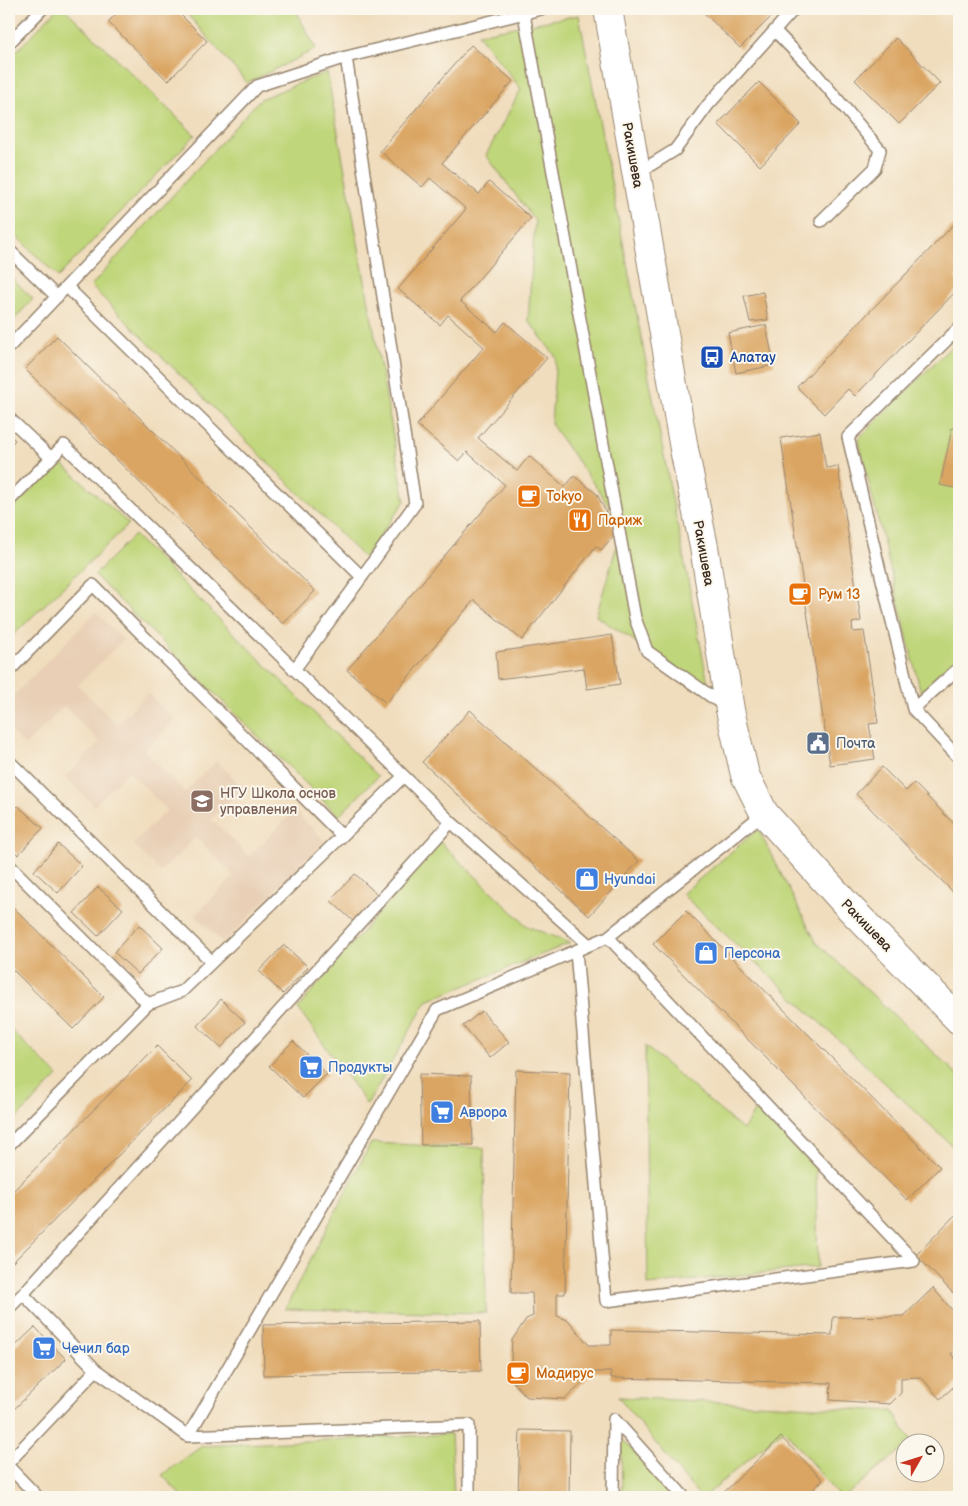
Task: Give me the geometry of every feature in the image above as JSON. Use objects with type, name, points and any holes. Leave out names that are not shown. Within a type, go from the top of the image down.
[{"type":"street","name":"Ракишева","points":[[608,9],[684,448],[704,547],[730,710],[745,775],[764,813],[846,904],[959,1020]]},
{"type":"lane","points":[[9,43],[42,9]]},
{"type":"lane","points":[[9,347],[257,86],[346,57],[524,11],[541,9]]},
{"type":"lane","points":[[636,174],[675,150],[708,105],[794,9]]},
{"type":"lane","points":[[524,11],[635,618],[647,650],[730,710]]},
{"type":"lane","points":[[775,31],[812,68],[880,150],[875,168],[821,221]]},
{"type":"lane","points":[[294,670],[415,504],[346,57]]},
{"type":"lane","points":[[9,250],[57,296]]},
{"type":"lane","points":[[67,287],[362,577]]},
{"type":"lane","points":[[959,328],[848,437],[912,709],[959,758]]},
{"type":"lane","points":[[9,418],[51,458]]},
{"type":"lane","points":[[9,501],[64,445],[451,822],[589,945]]},
{"type":"lane","points":[[9,671],[93,586],[342,836]]},
{"type":"lane","points":[[912,709],[959,668]]},
{"type":"lane","points":[[9,761],[212,962]]},
{"type":"lane","points":[[9,1145],[148,1004],[182,991],[404,776]]},
{"type":"lane","points":[[188,1436],[438,1010],[608,937],[764,813]]},
{"type":"lane","points":[[9,1308],[451,822]]},
{"type":"lane","points":[[9,865],[148,1004]]},
{"type":"lane","points":[[576,951],[606,1301],[914,1261],[608,937]]},
{"type":"lane","points":[[23,1294],[96,1370],[188,1436],[469,1425],[469,1497]]},
{"type":"lane","points":[[9,1462],[96,1370]]},
{"type":"lane","points":[[613,1497],[614,1419],[684,1497]]},
{"type":"lane","points":[[9,1467],[38,1497]]},
{"type":"shaded area","points":[[96,612],[123,640],[78,685],[116,724],[148,693],[175,720],[144,751],[185,792],[216,761],[243,787],[211,819],[249,856],[295,811],[325,841],[223,943],[195,915],[234,876],[196,837],[161,872],[133,844],[167,810],[128,771],[94,806],[65,777],[100,742],[64,706],[25,746],[9,730],[9,700]]},
{"type":"green space","points":[[57,9],[65,9],[195,135],[58,277],[9,229],[9,59]]},
{"type":"green space","points":[[183,9],[295,9],[316,49],[247,83]]},
{"type":"green space","points":[[579,15],[709,689],[596,616],[623,525],[551,424],[556,357],[528,320],[535,221],[486,155],[521,89],[478,34]]},
{"type":"green space","points":[[327,72],[405,501],[364,558],[91,286],[260,99]]},
{"type":"green space","points":[[9,275],[33,299],[9,325]]},
{"type":"green space","points":[[959,339],[959,668],[923,701],[858,439]]},
{"type":"green space","points":[[59,461],[129,524],[9,639],[9,512]]},
{"type":"green space","points":[[134,535],[378,776],[339,816],[94,575]]},
{"type":"green space","points":[[758,829],[816,942],[959,1076],[959,1152],[682,894]]},
{"type":"green space","points":[[439,841],[527,926],[570,943],[427,1001],[367,1105],[298,1008]]},
{"type":"green space","points":[[9,1028],[58,1076],[9,1126]]},
{"type":"green space","points":[[645,1046],[743,1130],[759,1104],[816,1169],[818,1267],[648,1285]]},
{"type":"green space","points":[[371,1143],[484,1148],[486,1313],[285,1309]]},
{"type":"green space","points":[[618,1397],[893,1411],[907,1434],[896,1434],[896,1454],[844,1497],[839,1497],[784,1429],[704,1497],[700,1497]]},
{"type":"green space","points":[[451,1434],[454,1497],[183,1497],[162,1475],[202,1446]]},
{"type":"green space","points":[[621,1438],[675,1497],[622,1497]]},
{"type":"building","points":[[121,9],[175,9],[207,41],[168,81],[108,22]]},
{"type":"building","points":[[700,9],[779,9],[740,48]]},
{"type":"building","points":[[896,38],[940,83],[899,124],[855,80]]},
{"type":"building","points":[[471,45],[513,81],[442,163],[479,194],[489,182],[531,218],[460,301],[497,332],[505,322],[547,358],[478,438],[517,471],[529,456],[565,487],[574,476],[597,494],[616,533],[601,550],[596,546],[522,640],[474,600],[386,703],[347,670],[505,485],[467,452],[459,461],[417,425],[484,347],[448,315],[440,325],[398,289],[466,209],[430,178],[422,187],[380,151]]},
{"type":"building","points":[[759,82],[801,124],[760,166],[718,124]]},
{"type":"building","points":[[959,219],[959,274],[955,278],[959,282],[959,288],[855,396],[848,389],[824,414],[797,387]]},
{"type":"building","points":[[763,292],[768,320],[750,322],[744,296]]},
{"type":"building","points":[[766,325],[774,365],[736,373],[728,333]]},
{"type":"building","points":[[57,336],[315,591],[283,624],[25,369]]},
{"type":"building","points":[[952,428],[959,429],[959,489],[940,485]]},
{"type":"building","points":[[820,432],[826,468],[838,466],[861,621],[852,623],[853,632],[864,631],[878,723],[869,724],[875,759],[830,765],[781,438]]},
{"type":"building","points":[[9,434],[15,440],[9,447]]},
{"type":"building","points":[[612,635],[620,684],[587,689],[584,668],[498,679],[496,652]]},
{"type":"building","points":[[470,710],[639,861],[589,916],[422,762]]},
{"type":"building","points":[[882,767],[906,791],[914,783],[959,829],[959,898],[856,794]]},
{"type":"building","points":[[18,806],[43,828],[18,855],[9,846],[9,816]]},
{"type":"building","points":[[58,844],[82,866],[58,893],[34,871]]},
{"type":"building","points":[[355,874],[379,896],[354,922],[330,900]]},
{"type":"building","points":[[98,887],[123,909],[98,936],[74,913]]},
{"type":"building","points":[[9,903],[104,997],[73,1029],[9,966]]},
{"type":"building","points":[[686,911],[940,1167],[907,1200],[653,944]]},
{"type":"building","points":[[139,925],[163,948],[138,974],[114,952]]},
{"type":"building","points":[[284,945],[308,967],[283,994],[259,971]]},
{"type":"building","points":[[221,999],[245,1022],[221,1048],[197,1026]]},
{"type":"building","points":[[482,1011],[509,1042],[490,1058],[463,1026]]},
{"type":"building","points":[[293,1041],[327,1074],[303,1098],[269,1066]]},
{"type":"building","points":[[157,1046],[192,1081],[9,1266],[9,1195]]},
{"type":"building","points":[[516,1070],[570,1072],[565,1294],[557,1294],[557,1316],[569,1321],[589,1345],[611,1345],[611,1330],[832,1335],[833,1317],[904,1316],[933,1288],[959,1318],[959,1347],[951,1354],[959,1363],[959,1382],[940,1399],[921,1377],[901,1378],[901,1393],[890,1404],[830,1400],[831,1383],[611,1378],[611,1372],[589,1372],[585,1381],[565,1399],[527,1397],[510,1379],[512,1340],[526,1319],[533,1316],[532,1293],[511,1293]]},
{"type":"building","points":[[419,1074],[471,1076],[473,1145],[421,1145]]},
{"type":"building","points":[[959,1211],[959,1286],[953,1293],[916,1255]]},
{"type":"building","points":[[480,1321],[481,1371],[264,1375],[263,1325]]},
{"type":"building","points":[[35,1327],[66,1359],[9,1414],[9,1352]]},
{"type":"building","points":[[520,1430],[570,1431],[569,1497],[518,1497]]},
{"type":"building","points":[[781,1437],[823,1480],[805,1497],[719,1497]]},
{"type":"place","name":"Алатау","points":[[712,357]]},
{"type":"place","name":"Tokyo","points":[[529,496]]},
{"type":"place","name":"Париж","points":[[580,520]]},
{"type":"place","name":"Рум 13","points":[[800,594]]},
{"type":"place","name":"Почта","points":[[818,743]]},
{"type":"place","name":"НГУ Школа основ управления","points":[[202,801]]},
{"type":"place","name":"Hyundai","points":[[587,879]]},
{"type":"place","name":"Персона","points":[[706,953]]},
{"type":"place","name":"Продукты","points":[[311,1067]]},
{"type":"place","name":"Аврора","points":[[442,1112]]},
{"type":"place","name":"Чечил бар","points":[[44,1348]]},
{"type":"place","name":"Мадирус","points":[[518,1373]]}]
